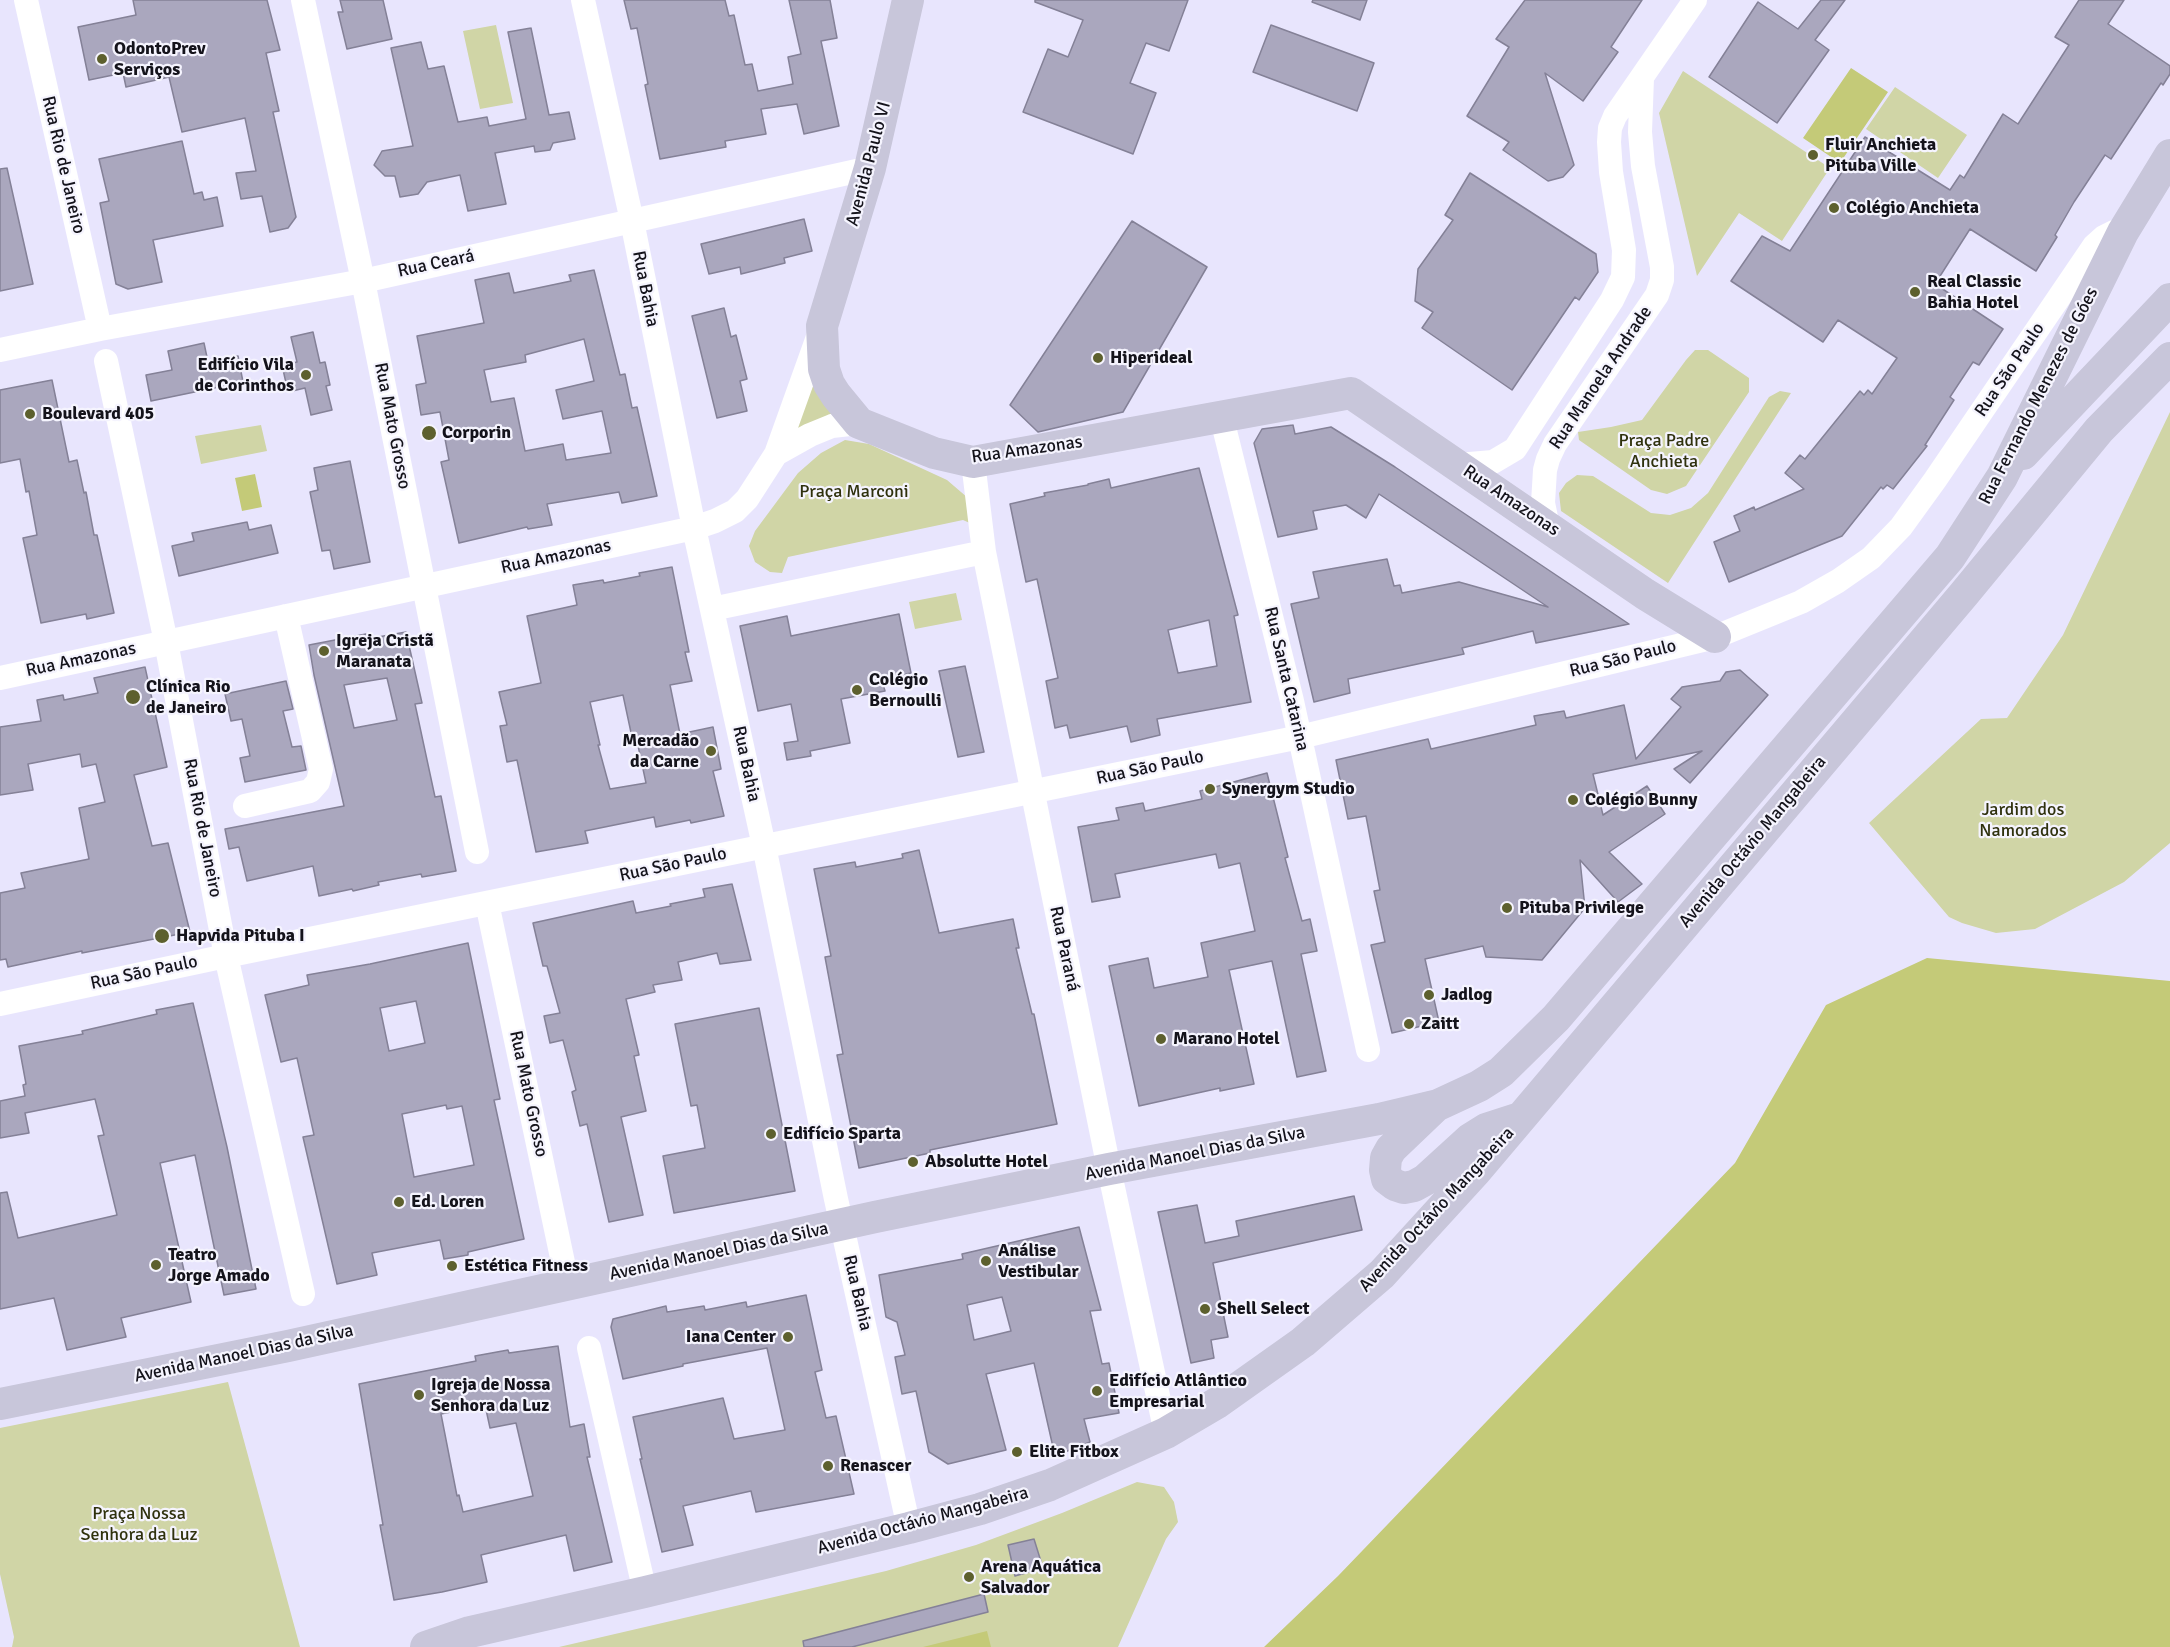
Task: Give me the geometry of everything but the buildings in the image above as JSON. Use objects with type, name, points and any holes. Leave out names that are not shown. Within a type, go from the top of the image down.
[{"type":"main road","name":"Avenida Paulo VI","points":[[859,423],[829,384],[824,369],[822,327],[870,168],[908,0]]},
{"type":"main road","name":"Rua Fernando Menezes de Góes","points":[[1893,626],[1950,557],[2002,477],[2123,232],[2170,155]]},
{"type":"main road","points":[[2002,477],[2170,298]]},
{"type":"main road","name":"Avenida Octávio Mangabeira","points":[[426,1647],[470,1632],[909,1528],[980,1509],[1050,1485],[1166,1433],[1217,1403],[1303,1342],[1382,1274],[1450,1200],[1964,594],[2099,430],[2170,358]]},
{"type":"main road","name":"Rua Amazonas","points":[[859,423],[934,453],[973,462],[1351,393],[1645,594],[1714,637]]},
{"type":"main road","name":"Avenida Octávio Mangabeira","points":[[1438,1105],[1479,1086],[1502,1072],[1556,1018],[1893,626]]},
{"type":"main road","points":[[1438,1105],[1391,1149],[1386,1158],[1385,1170],[1388,1179],[1395,1185],[1404,1188],[1414,1186],[1425,1180],[1455,1152],[1485,1129],[1521,1118]]},
{"type":"main road","name":"Avenida Manoel Dias da Silva","points":[[0,1404],[288,1346],[1109,1169],[1379,1119],[1438,1105]]},
{"type":"street","name":"Rua Rio de Janeiro","points":[[26,0],[100,329]]},
{"type":"street","name":"Rua Mato Grosso","points":[[303,0],[363,281],[477,852]]},
{"type":"street","name":"Rua Bahia","points":[[583,0],[632,221],[693,528],[764,846],[842,1225],[909,1528]]},
{"type":"street","name":"Rua Manoela Andrade","points":[[1458,465],[1493,462],[1515,449],[1612,300],[1623,277],[1624,250],[1611,172],[1609,142],[1611,128],[1616,116],[1695,0]]},
{"type":"street","name":"Rua Manoela Andrade","points":[[1548,527],[1543,503],[1548,459],[1555,444],[1656,295],[1662,280],[1662,267],[1643,166],[1640,132],[1642,78]]},
{"type":"street","name":"Rua Ceará","points":[[0,350],[100,329],[363,281],[870,168]]},
{"type":"street","name":"Rua São Paulo","points":[[0,1004],[1300,737],[1714,637],[1801,602],[1839,581],[1871,558],[1901,527],[1935,480],[2094,246],[2114,232],[2123,232]]},
{"type":"street","points":[[1624,264],[1662,267]]},
{"type":"street","name":"Avenida Paulo VI","points":[[776,454],[822,327]]},
{"type":"street","name":"Rua Rio de Janeiro","points":[[106,361],[166,642],[226,956],[303,1294]]},
{"type":"street","name":"Rua Santa Catarina","points":[[1221,415],[1300,737],[1368,1050]]},
{"type":"street","name":"Rua Amazonas","points":[[0,678],[693,528],[735,511],[747,499],[776,454],[803,438],[832,426],[859,423]]},
{"type":"street","name":"Rua Paraná","points":[[973,462],[984,552],[1109,1169],[1166,1433]]},
{"type":"street","points":[[712,609],[984,552]]},
{"type":"street","points":[[245,806],[310,791],[318,783],[321,770],[286,616]]},
{"type":"street","name":"Rua Mato Grosso","points":[[488,903],[568,1286]]},
{"type":"street","points":[[589,1348],[645,1592]]},
{"type":"green space","points":[[496,25],[513,103],[480,109],[463,31]]},
{"type":"green space","points":[[1683,71],[1830,168],[1782,241],[1739,213],[1697,276],[1659,113]]},
{"type":"green space","points":[[1895,87],[1967,135],[1938,178],[1866,129]]},
{"type":"green space","name":"Praça Padre Anchieta","points":[[1695,350],[1708,350],[1749,378],[1749,392],[1686,486],[1667,494],[1651,490],[1579,440],[1578,432],[1642,420]]},
{"type":"green space","points":[[815,370],[835,415],[788,438]]},
{"type":"green space","name":"Praça Padre Anchieta","points":[[1780,391],[1791,393],[1668,583],[1561,511],[1559,493],[1566,483],[1577,475],[1593,476],[1651,513],[1670,515],[1691,508],[1708,493],[1769,397]]},
{"type":"green space","name":"Jardim dos Namorados","points":[[2170,412],[2170,843],[2124,882],[2035,929],[1996,933],[1962,923],[1949,917],[1869,823],[1981,719],[2007,718],[2063,635]]},
{"type":"green space","points":[[261,425],[267,451],[201,464],[195,436]]},
{"type":"green space","name":"Praça Marconi","points":[[845,440],[869,444],[947,480],[968,498],[972,524],[963,520],[788,557],[782,573],[770,572],[755,562],[749,546],[755,531],[798,473],[821,453]]},
{"type":"green space","points":[[956,593],[962,620],[915,629],[909,602]]},
{"type":"green space","name":"Praça Nossa Senhora da Luz","points":[[228,1382],[300,1647],[12,1647],[14,1637],[0,1574],[0,1428]]},
{"type":"green space","points":[[1137,1482],[1164,1487],[1174,1502],[1178,1522],[1166,1539],[1118,1647],[559,1647],[886,1571],[976,1545]]},
{"type":"shaded area","points":[[1851,68],[1888,92],[1840,163],[1803,138]]},
{"type":"shaded area","points":[[255,474],[262,507],[242,511],[235,478]]},
{"type":"shaded area","points":[[1927,958],[2170,981],[2170,1647],[1264,1647],[1338,1576],[1735,1163],[1826,1005]]},
{"type":"shaded area","points":[[987,1631],[991,1647],[923,1647]]},
{"type":"place","name":"OdontoPrev Serviços","points":[[102,59]]},
{"type":"place","name":"Fluir Anchieta Pituba Ville","points":[[1813,155]]},
{"type":"place","name":"Colégio Anchieta","points":[[1834,208]]},
{"type":"place","name":"Real Classic Bahia Hotel","points":[[1915,292]]},
{"type":"place","name":"Hiperideal","points":[[1098,358]]},
{"type":"place","name":"Edifício Vila de Corinthos","points":[[306,375]]},
{"type":"place","name":"Boulevard 405","points":[[30,414]]},
{"type":"place","name":"Corporin","points":[[429,433]]},
{"type":"place","name":"Igreja Cristã Maranata","points":[[324,651]]},
{"type":"place","name":"Colégio Bernoulli","points":[[857,690]]},
{"type":"place","name":"Clínica Rio de Janeiro","points":[[133,697]]},
{"type":"place","name":"Mercadão da Carne","points":[[711,751]]},
{"type":"place","name":"Synergym Studio","points":[[1210,789]]},
{"type":"place","name":"Colégio Bunny","points":[[1573,800]]},
{"type":"place","name":"Pituba Privilege","points":[[1507,908]]},
{"type":"place","name":"Hapvida Pituba I","points":[[162,936]]},
{"type":"place","name":"Jadlog","points":[[1429,995]]},
{"type":"place","name":"Zaitt","points":[[1409,1024]]},
{"type":"place","name":"Marano Hotel","points":[[1161,1039]]},
{"type":"place","name":"Edifício Sparta","points":[[771,1134]]},
{"type":"place","name":"Absolutte Hotel","points":[[913,1162]]},
{"type":"place","name":"Ed. Loren","points":[[399,1202]]},
{"type":"place","name":"Análise Vestibular","points":[[986,1261]]},
{"type":"place","name":"Teatro Jorge Amado","points":[[156,1265]]},
{"type":"place","name":"Estética Fitness","points":[[452,1266]]},
{"type":"place","name":"Shell Select","points":[[1205,1309]]},
{"type":"place","name":"Iana Center","points":[[788,1337]]},
{"type":"place","name":"Edifício Atlântico Empresarial","points":[[1097,1391]]},
{"type":"place","name":"Igreja de Nossa Senhora da Luz","points":[[419,1395]]},
{"type":"place","name":"Elite Fitbox","points":[[1017,1452]]},
{"type":"place","name":"Renascer","points":[[828,1466]]},
{"type":"place","name":"Arena Aquática Salvador","points":[[969,1577]]}]
